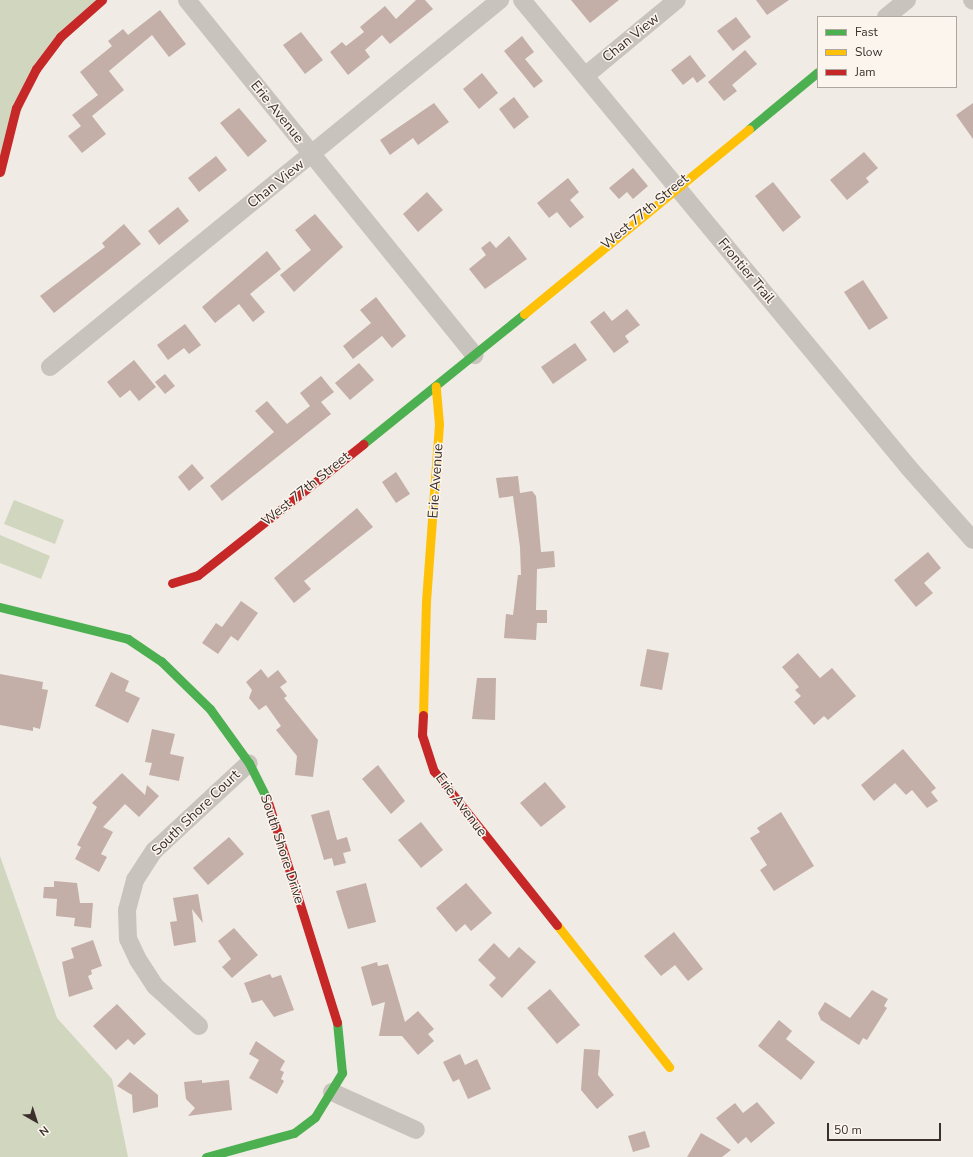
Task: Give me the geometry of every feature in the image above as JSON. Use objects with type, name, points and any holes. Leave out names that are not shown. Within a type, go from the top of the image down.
[{"type":"street","points":[[0,172],[16,108],[36,69],[60,37],[102,0]]},
{"type":"street","name":"Erie Avenue","points":[[187,0],[474,355]]},
{"type":"street","name":"Chan View","points":[[50,367],[312,155],[500,0]]},
{"type":"street","name":"Frontier Trail","points":[[522,0],[675,186],[973,540]]},
{"type":"street","name":"Chan View","points":[[585,76],[677,0]]},
{"type":"street","points":[[887,16],[908,0]]},
{"type":"street","name":"West 77th Street","points":[[172,583],[198,575],[436,386],[675,186],[817,73]]},
{"type":"street","name":"Erie Avenue","points":[[436,386],[439,424],[426,601],[422,735],[434,771],[669,1067]]},
{"type":"street","name":"South Shore Drive","points":[[0,607],[128,638],[161,661],[210,709],[249,763],[272,810],[340,1031],[342,1073],[332,1092],[315,1117],[294,1133],[206,1157]]},
{"type":"street","name":"South Shore Court","points":[[198,1026],[156,986],[138,960],[128,939],[127,910],[135,880],[154,851],[249,763]]},
{"type":"street","points":[[332,1092],[416,1130]]},
{"type":"green space","points":[[0,0],[104,0],[36,69],[0,172]]},
{"type":"green space","points":[[14,500],[64,520],[55,544],[4,524]]},
{"type":"green space","points":[[0,535],[50,556],[41,579],[0,563]]},
{"type":"green space","points":[[0,856],[57,1018],[112,1079],[128,1157],[0,1157]]},
{"type":"building","points":[[416,0],[425,0],[433,9],[390,44],[382,35],[365,50],[370,57],[348,75],[330,52],[342,42],[346,46],[364,32],[360,27],[385,6],[396,19]]},
{"type":"building","points":[[571,0],[619,0],[590,23]]},
{"type":"building","points":[[756,0],[789,0],[767,15]]},
{"type":"building","points":[[160,10],[186,44],[169,57],[152,35],[109,71],[124,90],[92,116],[106,134],[82,153],[68,136],[81,126],[72,115],[98,95],[80,72],[112,46],[108,41],[123,29],[128,35]]},
{"type":"building","points":[[736,17],[751,37],[733,51],[717,31]]},
{"type":"building","points":[[301,32],[323,60],[305,74],[283,45]]},
{"type":"building","points":[[522,36],[534,52],[525,59],[543,81],[534,88],[504,51]]},
{"type":"building","points":[[745,50],[757,64],[732,85],[737,91],[724,101],[708,82]]},
{"type":"building","points":[[690,55],[706,76],[697,83],[693,77],[683,85],[671,70]]},
{"type":"building","points":[[482,73],[498,93],[479,109],[463,89]]},
{"type":"building","points":[[514,97],[529,117],[514,129],[499,109]]},
{"type":"building","points":[[434,103],[449,122],[418,145],[413,138],[390,155],[380,140]]},
{"type":"building","points":[[973,103],[973,139],[956,115]]},
{"type":"building","points":[[239,108],[267,141],[248,157],[220,123]]},
{"type":"building","points":[[864,152],[878,168],[866,178],[869,182],[847,200],[830,180]]},
{"type":"building","points":[[216,156],[227,170],[199,192],[188,178]]},
{"type":"building","points":[[633,168],[648,186],[633,199],[627,192],[619,199],[609,188]]},
{"type":"building","points":[[568,178],[579,192],[570,200],[584,217],[570,228],[557,212],[549,218],[537,203]]},
{"type":"building","points":[[773,182],[801,217],[783,232],[755,196]]},
{"type":"building","points":[[427,192],[443,210],[418,232],[403,214]]},
{"type":"building","points":[[178,207],[189,221],[159,245],[148,231]]},
{"type":"building","points":[[315,214],[343,247],[294,292],[280,275],[311,250],[295,230]]},
{"type":"building","points":[[124,224],[141,244],[54,313],[40,296],[105,247],[102,243]]},
{"type":"building","points":[[509,236],[527,259],[485,289],[469,269],[486,255],[481,248],[490,241],[496,248]]},
{"type":"building","points":[[267,251],[281,269],[250,294],[265,312],[253,322],[239,304],[215,323],[202,307]]},
{"type":"building","points":[[863,280],[888,318],[869,330],[844,292]]},
{"type":"building","points":[[376,297],[406,336],[392,348],[382,336],[353,359],[343,346],[371,323],[360,310]]},
{"type":"building","points":[[627,309],[640,325],[625,336],[629,342],[614,353],[590,322],[604,311],[612,321]]},
{"type":"building","points":[[185,324],[201,345],[189,354],[184,348],[168,360],[157,345]]},
{"type":"building","points":[[575,343],[587,360],[553,384],[541,367]]},
{"type":"building","points":[[134,360],[156,387],[139,401],[130,390],[120,398],[107,382]]},
{"type":"building","points":[[359,363],[374,380],[350,400],[335,383]]},
{"type":"building","points":[[165,374],[175,386],[165,394],[155,382]]},
{"type":"building","points":[[321,376],[334,392],[321,402],[331,414],[222,501],[210,486],[274,432],[255,411],[267,401],[287,424],[310,406],[300,393]]},
{"type":"building","points":[[192,464],[204,478],[189,491],[178,477]]},
{"type":"building","points":[[396,472],[410,494],[396,503],[382,482]]},
{"type":"building","points":[[518,476],[520,493],[532,491],[536,496],[541,552],[554,551],[555,567],[537,569],[536,610],[547,610],[547,623],[537,623],[536,640],[504,638],[506,614],[513,615],[518,575],[521,575],[520,547],[513,496],[499,498],[496,478]]},
{"type":"building","points":[[357,508],[373,527],[304,581],[311,589],[294,603],[274,578]]},
{"type":"building","points":[[928,552],[941,568],[924,583],[933,593],[916,607],[894,580]]},
{"type":"building","points":[[241,601],[258,613],[238,641],[231,636],[218,654],[202,643],[216,623],[222,627]]},
{"type":"building","points":[[647,649],[669,653],[662,690],[640,686]]},
{"type":"building","points":[[798,653],[820,678],[832,668],[856,696],[828,720],[824,716],[814,725],[794,702],[801,696],[795,690],[799,687],[782,667]]},
{"type":"building","points":[[261,669],[268,678],[278,670],[287,682],[280,687],[287,696],[284,698],[318,740],[313,777],[295,775],[297,756],[276,730],[281,726],[266,705],[259,710],[249,698],[252,690],[246,682]]},
{"type":"building","points":[[111,672],[129,681],[125,691],[140,698],[128,723],[95,706]]},
{"type":"building","points":[[0,674],[43,682],[42,689],[48,690],[40,729],[33,727],[33,731],[0,725]]},
{"type":"building","points":[[477,678],[496,678],[495,720],[472,719]]},
{"type":"building","points":[[152,729],[175,734],[170,754],[184,757],[179,781],[149,775],[152,763],[145,762]]},
{"type":"building","points":[[903,749],[936,788],[931,792],[938,801],[927,808],[912,790],[906,795],[895,783],[874,801],[861,785]]},
{"type":"building","points":[[378,765],[405,801],[391,814],[362,779]]},
{"type":"building","points":[[122,773],[145,795],[147,785],[159,796],[139,817],[125,804],[103,827],[113,832],[101,854],[107,857],[99,872],[75,859],[81,847],[77,845],[97,807],[92,803]]},
{"type":"building","points":[[545,782],[566,807],[541,827],[520,803]]},
{"type":"building","points":[[329,810],[337,840],[347,837],[351,851],[343,853],[346,863],[334,866],[332,858],[324,860],[311,815]]},
{"type":"building","points":[[781,812],[814,866],[774,891],[760,870],[767,865],[750,838],[760,832],[757,828]]},
{"type":"building","points":[[421,822],[443,850],[421,868],[398,840]]},
{"type":"building","points":[[229,837],[244,854],[208,885],[193,868]]},
{"type":"building","points":[[54,881],[77,883],[80,903],[93,903],[91,928],[74,926],[75,918],[56,916],[57,899],[43,898],[44,887],[54,887]]},
{"type":"building","points":[[366,883],[376,922],[348,929],[336,891]]},
{"type":"building","points":[[466,883],[492,913],[471,931],[465,924],[456,932],[436,908]]},
{"type":"building","points":[[198,894],[203,923],[192,909],[196,942],[174,946],[170,922],[177,921],[173,898]]},
{"type":"building","points":[[234,928],[258,955],[232,978],[222,967],[231,959],[218,941]]},
{"type":"building","points":[[674,932],[703,969],[688,981],[675,965],[661,976],[644,956]]},
{"type":"building","points":[[93,940],[102,966],[91,970],[92,974],[88,976],[93,989],[69,997],[62,962],[74,958],[71,948]]},
{"type":"building","points":[[494,943],[509,958],[519,947],[536,962],[502,998],[489,985],[496,978],[478,960]]},
{"type":"building","points":[[377,962],[378,966],[388,964],[405,1022],[418,1011],[434,1029],[428,1034],[434,1041],[418,1055],[402,1036],[379,1036],[385,1002],[372,1006],[361,967]]},
{"type":"building","points":[[270,974],[272,978],[281,975],[294,1010],[274,1017],[262,1000],[252,1003],[244,983]]},
{"type":"building","points":[[550,989],[580,1025],[557,1044],[527,1008]]},
{"type":"building","points":[[872,990],[888,999],[884,1006],[887,1008],[867,1040],[863,1038],[859,1045],[821,1020],[818,1013],[825,1002],[850,1018]]},
{"type":"building","points":[[117,1004],[146,1034],[134,1045],[128,1039],[116,1050],[93,1026]]},
{"type":"building","points":[[779,1020],[792,1031],[786,1039],[815,1062],[801,1080],[758,1046]]},
{"type":"building","points":[[256,1041],[285,1061],[280,1070],[284,1072],[281,1079],[284,1081],[277,1094],[249,1078],[259,1060],[249,1054]]},
{"type":"building","points":[[584,1049],[600,1050],[598,1075],[614,1095],[597,1109],[581,1090]]},
{"type":"building","points":[[460,1054],[465,1065],[477,1059],[491,1089],[468,1099],[459,1079],[453,1082],[443,1062]]},
{"type":"building","points":[[130,1072],[158,1095],[158,1107],[133,1113],[132,1095],[117,1086]]},
{"type":"building","points":[[202,1080],[202,1083],[229,1080],[232,1110],[188,1116],[195,1108],[186,1099],[184,1082]]},
{"type":"building","points":[[757,1102],[775,1123],[751,1143],[746,1137],[738,1144],[716,1118],[735,1103],[743,1113]]},
{"type":"building","points":[[645,1131],[650,1147],[633,1152],[628,1136]]},
{"type":"building","points":[[701,1133],[731,1150],[722,1157],[687,1157]]},
{"type":"traffic: fast","points":[[749,129],[817,73]]},
{"type":"traffic: fast","points":[[363,444],[524,314]]},
{"type":"traffic: fast","points":[[0,607],[128,639],[161,661],[210,709],[249,763],[267,799]]},
{"type":"traffic: fast","points":[[206,1157],[294,1133],[315,1117],[342,1073],[337,1022]]},
{"type":"traffic: slow","points":[[524,314],[749,129]]},
{"type":"traffic: slow","points":[[423,715],[426,601],[439,424],[436,386]]},
{"type":"traffic: slow","points":[[557,925],[669,1067]]},
{"type":"traffic: jam","points":[[0,172],[16,108],[36,69],[60,37],[102,0]]},
{"type":"traffic: jam","points":[[172,583],[198,575],[363,444]]},
{"type":"traffic: jam","points":[[423,715],[422,735],[434,771],[557,925]]},
{"type":"traffic: jam","points":[[267,799],[337,1022]]}]
